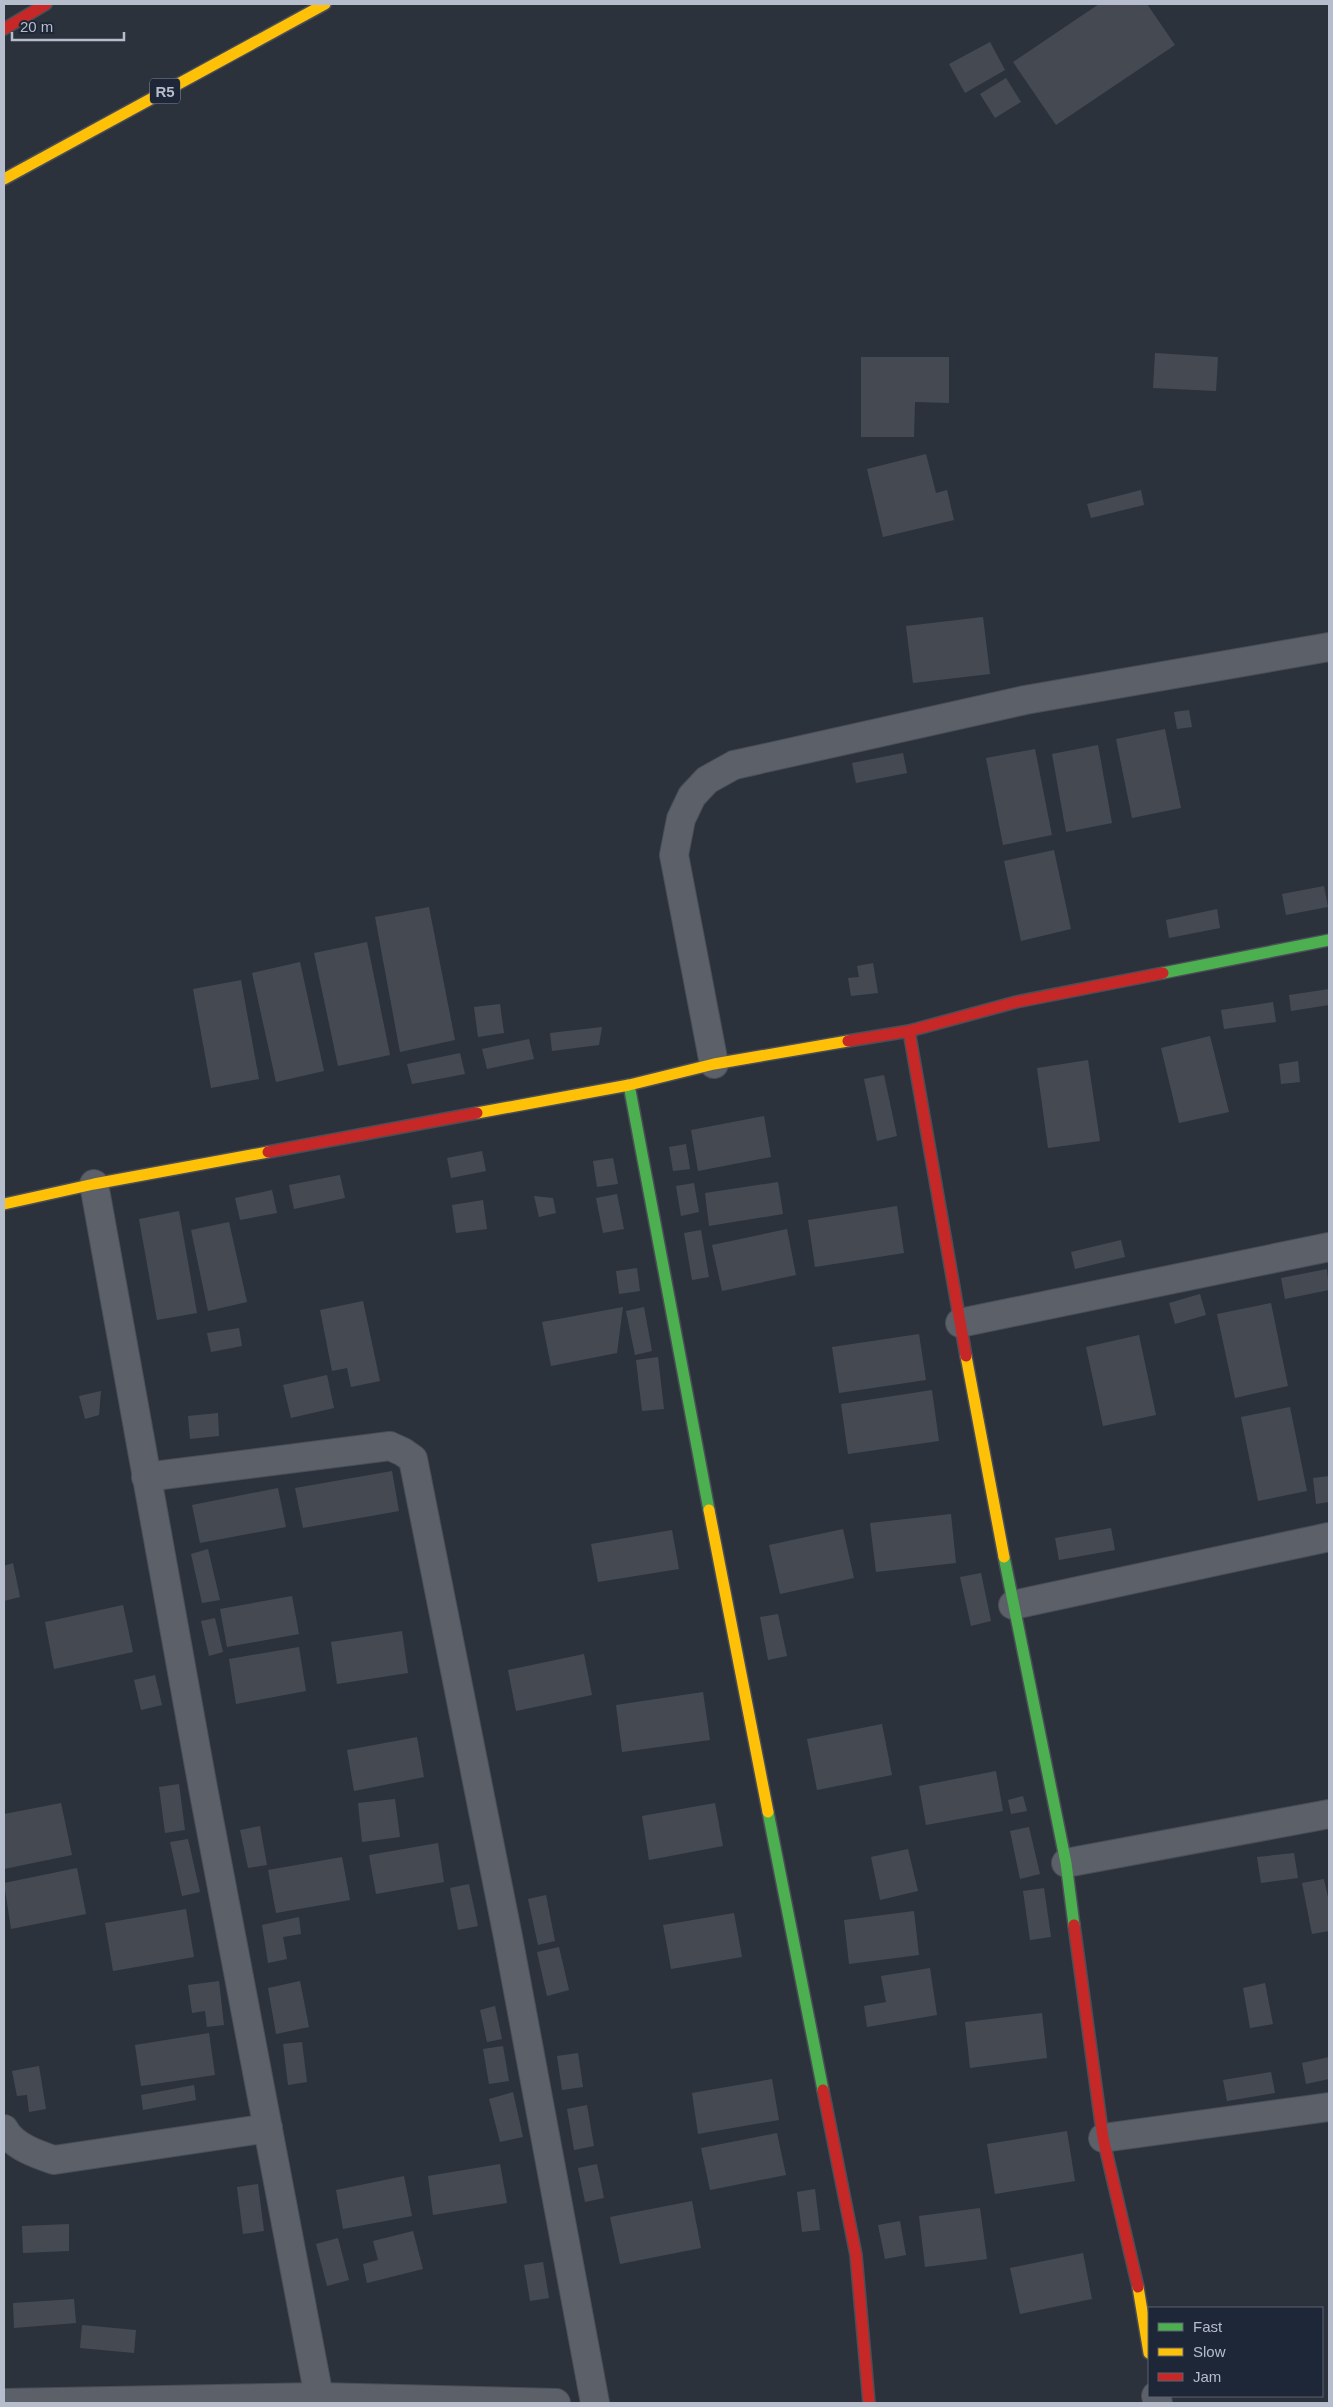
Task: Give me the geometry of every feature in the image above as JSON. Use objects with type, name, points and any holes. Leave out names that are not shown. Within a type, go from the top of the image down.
[{"type":"main road","points":[[4,29],[46,4]]},
{"type":"main road","name":"R5","points":[[4,178],[325,4]]},
{"type":"main road","points":[[4,1204],[94,1184],[629,1086],[714,1064],[909,1031],[1016,1002],[1329,940]]},
{"type":"main road","points":[[909,1031],[960,1323],[1013,1605],[1066,1863],[1103,2138],[1137,2281],[1148,2347]]},
{"type":"main road","points":[[629,1086],[744,1693],[856,2255],[869,2403]]},
{"type":"street","points":[[714,1064],[674,855],[681,819],[692,796],[707,780],[734,765],[1025,700],[1329,647]]},
{"type":"street","points":[[94,1184],[202,1788],[318,2397]]},
{"type":"street","points":[[960,1323],[1329,1247]]},
{"type":"street","points":[[146,1477],[390,1446],[404,1452],[413,1460],[508,1937],[595,2403]]},
{"type":"street","points":[[1013,1605],[1329,1537]]},
{"type":"street","points":[[1066,1863],[1329,1814]]},
{"type":"street","points":[[1103,2138],[1329,2107]]},
{"type":"street","points":[[4,2129],[18,2144],[35,2154],[54,2160],[268,2128]]},
{"type":"street","points":[[4,2403],[318,2397],[556,2403]]},
{"type":"building","points":[[1099,4],[1147,4],[1175,45],[1056,125],[1013,62]]},
{"type":"building","points":[[990,42],[1005,70],[965,93],[949,64]]},
{"type":"building","points":[[1006,78],[1021,102],[995,118],[980,94]]},
{"type":"building","points":[[1155,353],[1218,357],[1216,391],[1153,388]]},
{"type":"building","points":[[861,357],[949,357],[949,403],[915,402],[914,437],[861,437]]},
{"type":"building","points":[[926,454],[936,493],[947,490],[954,520],[883,537],[867,469]]},
{"type":"building","points":[[1141,490],[1144,505],[1091,518],[1087,504]]},
{"type":"building","points":[[983,617],[990,674],[913,683],[906,626]]},
{"type":"building","points":[[1189,710],[1192,727],[1177,729],[1174,712]]},
{"type":"building","points":[[1165,729],[1181,808],[1132,818],[1116,739]]},
{"type":"building","points":[[1098,745],[1112,823],[1066,832],[1052,754]]},
{"type":"building","points":[[1035,749],[1052,835],[1003,845],[986,758]]},
{"type":"building","points":[[903,753],[907,773],[856,783],[852,763]]},
{"type":"building","points":[[1054,850],[1071,929],[1021,941],[1004,861]]},
{"type":"building","points":[[1324,886],[1328,907],[1286,915],[1282,894]]},
{"type":"building","points":[[429,907],[455,1040],[400,1052],[375,917]]},
{"type":"building","points":[[1217,909],[1220,928],[1169,938],[1166,920]]},
{"type":"building","points":[[367,942],[390,1055],[338,1066],[314,953]]},
{"type":"building","points":[[300,962],[324,1071],[276,1082],[252,973]]},
{"type":"building","points":[[873,963],[878,993],[851,996],[848,978],[859,977],[857,966]]},
{"type":"building","points":[[241,980],[259,1079],[211,1088],[193,989]]},
{"type":"building","points":[[1329,989],[1329,1005],[1291,1011],[1289,995]]},
{"type":"building","points":[[1273,1002],[1276,1022],[1224,1029],[1221,1010]]},
{"type":"building","points":[[500,1004],[504,1033],[478,1037],[474,1007]]},
{"type":"building","points":[[602,1027],[599,1045],[552,1051],[550,1033]]},
{"type":"building","points":[[1210,1036],[1229,1112],[1179,1123],[1161,1048]]},
{"type":"building","points":[[529,1039],[534,1059],[487,1069],[482,1049]]},
{"type":"building","points":[[460,1053],[465,1074],[412,1084],[407,1064]]},
{"type":"building","points":[[1088,1060],[1100,1141],[1048,1148],[1037,1068]]},
{"type":"building","points":[[1298,1061],[1300,1082],[1281,1084],[1279,1064]]},
{"type":"building","points":[[884,1075],[897,1136],[877,1141],[864,1079]]},
{"type":"building","points":[[764,1116],[771,1157],[698,1171],[691,1130]]},
{"type":"building","points":[[686,1144],[690,1169],[673,1171],[669,1147]]},
{"type":"building","points":[[482,1151],[486,1171],[451,1178],[447,1158]]},
{"type":"building","points":[[613,1158],[618,1184],[597,1187],[593,1161]]},
{"type":"building","points":[[340,1175],[345,1198],[294,1209],[289,1185]]},
{"type":"building","points":[[778,1182],[783,1214],[709,1226],[705,1193]]},
{"type":"building","points":[[694,1183],[699,1212],[681,1216],[676,1186]]},
{"type":"building","points":[[272,1190],[277,1213],[240,1220],[235,1198]]},
{"type":"building","points":[[617,1194],[624,1229],[603,1233],[596,1198]]},
{"type":"building","points":[[534,1196],[553,1198],[556,1213],[539,1217]]},
{"type":"building","points":[[483,1200],[487,1229],[456,1233],[452,1205]]},
{"type":"building","points":[[897,1206],[904,1253],[815,1267],[808,1220]]},
{"type":"building","points":[[179,1211],[197,1313],[157,1320],[139,1219]]},
{"type":"building","points":[[229,1222],[247,1302],[208,1311],[191,1230]]},
{"type":"building","points":[[787,1229],[796,1275],[722,1291],[712,1245]]},
{"type":"building","points":[[701,1230],[709,1277],[692,1280],[684,1233]]},
{"type":"building","points":[[1121,1240],[1125,1257],[1075,1269],[1071,1252]]},
{"type":"building","points":[[637,1268],[640,1291],[619,1294],[616,1271]]},
{"type":"building","points":[[1327,1269],[1329,1290],[1285,1299],[1281,1278]]},
{"type":"building","points":[[1200,1294],[1206,1315],[1175,1324],[1169,1303]]},
{"type":"building","points":[[363,1301],[380,1381],[351,1387],[347,1368],[332,1371],[320,1310]]},
{"type":"building","points":[[1271,1303],[1288,1386],[1235,1398],[1217,1314]]},
{"type":"building","points":[[623,1307],[617,1353],[551,1366],[542,1322]]},
{"type":"building","points":[[644,1307],[652,1351],[635,1355],[626,1311]]},
{"type":"building","points":[[239,1328],[242,1346],[211,1352],[207,1333]]},
{"type":"building","points":[[919,1334],[926,1380],[839,1393],[832,1347]]},
{"type":"building","points":[[1139,1335],[1156,1415],[1103,1426],[1086,1347]]},
{"type":"building","points":[[658,1357],[664,1409],[642,1411],[636,1360]]},
{"type":"building","points":[[327,1375],[334,1408],[291,1418],[283,1385]]},
{"type":"building","points":[[932,1390],[939,1441],[848,1454],[841,1404]]},
{"type":"building","points":[[101,1391],[99,1415],[85,1419],[79,1396]]},
{"type":"building","points":[[1290,1407],[1307,1491],[1258,1501],[1241,1417]]},
{"type":"building","points":[[218,1413],[219,1436],[190,1439],[188,1416]]},
{"type":"building","points":[[392,1471],[399,1511],[303,1528],[295,1488]]},
{"type":"building","points":[[1329,1476],[1329,1502],[1316,1504],[1313,1478]]},
{"type":"building","points":[[278,1488],[286,1527],[200,1543],[192,1505]]},
{"type":"building","points":[[951,1514],[956,1563],[876,1572],[870,1523]]},
{"type":"building","points":[[1111,1528],[1115,1550],[1059,1560],[1055,1538]]},
{"type":"building","points":[[843,1529],[854,1578],[780,1594],[769,1545]]},
{"type":"building","points":[[672,1530],[679,1569],[598,1582],[591,1544]]},
{"type":"building","points":[[208,1549],[220,1600],[202,1603],[191,1554]]},
{"type":"building","points":[[13,1563],[20,1597],[4,1601],[4,1566]]},
{"type":"building","points":[[981,1573],[991,1621],[971,1626],[960,1577]]},
{"type":"building","points":[[292,1596],[299,1634],[227,1647],[220,1609]]},
{"type":"building","points":[[123,1605],[133,1652],[54,1669],[45,1622]]},
{"type":"building","points":[[778,1614],[787,1656],[768,1660],[760,1617]]},
{"type":"building","points":[[215,1618],[223,1652],[209,1656],[201,1621]]},
{"type":"building","points":[[402,1631],[408,1673],[337,1684],[331,1642]]},
{"type":"building","points":[[299,1647],[306,1691],[236,1704],[229,1659]]},
{"type":"building","points":[[584,1654],[592,1695],[516,1711],[508,1670]]},
{"type":"building","points":[[155,1675],[162,1705],[141,1710],[134,1680]]},
{"type":"building","points":[[703,1692],[710,1740],[622,1752],[616,1705]]},
{"type":"building","points":[[882,1724],[892,1775],[817,1790],[807,1739]]},
{"type":"building","points":[[417,1737],[424,1777],[354,1791],[347,1750]]},
{"type":"building","points":[[996,1771],[1003,1811],[926,1825],[919,1786]]},
{"type":"building","points":[[179,1784],[185,1830],[165,1833],[159,1787]]},
{"type":"building","points":[[1023,1796],[1027,1811],[1011,1814],[1008,1800]]},
{"type":"building","points":[[395,1799],[400,1837],[362,1842],[358,1803]]},
{"type":"building","points":[[61,1803],[72,1855],[4,1869],[4,1814]]},
{"type":"building","points":[[715,1803],[723,1846],[649,1860],[642,1816]]},
{"type":"building","points":[[260,1826],[267,1865],[248,1868],[240,1830]]},
{"type":"building","points":[[1029,1827],[1040,1874],[1020,1879],[1010,1831]]},
{"type":"building","points":[[188,1839],[200,1892],[182,1896],[170,1842]]},
{"type":"building","points":[[438,1843],[444,1882],[376,1894],[369,1855]]},
{"type":"building","points":[[908,1849],[918,1891],[880,1900],[871,1857]]},
{"type":"building","points":[[1294,1853],[1298,1878],[1261,1883],[1257,1857]]},
{"type":"building","points":[[342,1857],[350,1900],[276,1913],[268,1870]]},
{"type":"building","points":[[77,1868],[86,1914],[11,1929],[4,1883]]},
{"type":"building","points":[[1324,1879],[1329,1902],[1329,1931],[1312,1934],[1302,1883]]},
{"type":"building","points":[[469,1884],[478,1926],[458,1930],[450,1888]]},
{"type":"building","points":[[1044,1888],[1051,1937],[1030,1940],[1023,1891]]},
{"type":"building","points":[[546,1895],[555,1941],[538,1945],[528,1899]]},
{"type":"building","points":[[186,1909],[194,1957],[113,1971],[105,1923]]},
{"type":"building","points":[[914,1911],[919,1955],[849,1964],[844,1920]]},
{"type":"building","points":[[734,1913],[742,1957],[671,1969],[663,1925]]},
{"type":"building","points":[[299,1917],[301,1934],[283,1937],[287,1959],[268,1963],[262,1925]]},
{"type":"building","points":[[559,1947],[569,1990],[547,1996],[537,1952]]},
{"type":"building","points":[[930,1968],[937,2015],[867,2027],[864,2006],[886,2002],[881,1976]]},
{"type":"building","points":[[219,1981],[224,2025],[207,2027],[205,2011],[192,2013],[188,1985]]},
{"type":"building","points":[[300,1981],[309,2027],[276,2034],[268,1988]]},
{"type":"building","points":[[1265,1983],[1273,2024],[1250,2028],[1243,1988]]},
{"type":"building","points":[[495,2006],[502,2039],[487,2042],[480,2010]]},
{"type":"building","points":[[1042,2013],[1047,2058],[970,2068],[965,2022]]},
{"type":"building","points":[[209,2033],[215,2075],[141,2086],[135,2045]]},
{"type":"building","points":[[302,2042],[307,2082],[288,2085],[283,2044]]},
{"type":"building","points":[[503,2046],[509,2081],[489,2084],[483,2049]]},
{"type":"building","points":[[578,2053],[583,2087],[562,2090],[557,2056]]},
{"type":"building","points":[[1329,2057],[1329,2079],[1306,2084],[1302,2063]]},
{"type":"building","points":[[39,2066],[46,2109],[29,2112],[27,2095],[17,2096],[12,2071]]},
{"type":"building","points":[[1271,2072],[1275,2093],[1227,2101],[1223,2080]]},
{"type":"building","points":[[772,2079],[779,2120],[698,2134],[692,2093]]},
{"type":"building","points":[[194,2085],[196,2100],[143,2110],[141,2095]]},
{"type":"building","points":[[513,2092],[523,2137],[500,2142],[489,2099]]},
{"type":"building","points":[[587,2105],[594,2146],[574,2150],[567,2109]]},
{"type":"building","points":[[1067,2131],[1075,2181],[995,2194],[987,2144]]},
{"type":"building","points":[[777,2133],[786,2175],[710,2190],[701,2148]]},
{"type":"building","points":[[500,2164],[507,2203],[433,2215],[428,2176]]},
{"type":"building","points":[[597,2164],[604,2198],[585,2202],[578,2168]]},
{"type":"building","points":[[404,2176],[412,2216],[343,2229],[336,2190]]},
{"type":"building","points":[[258,2184],[264,2231],[243,2234],[237,2187]]},
{"type":"building","points":[[815,2189],[820,2230],[802,2232],[797,2192]]},
{"type":"building","points":[[692,2201],[701,2248],[620,2264],[610,2217]]},
{"type":"building","points":[[980,2208],[987,2259],[925,2267],[919,2216]]},
{"type":"building","points":[[900,2221],[906,2255],[885,2259],[878,2225]]},
{"type":"building","points":[[69,2224],[69,2251],[23,2253],[22,2226]]},
{"type":"building","points":[[413,2231],[423,2269],[367,2283],[363,2264],[378,2260],[373,2241]]},
{"type":"building","points":[[338,2238],[349,2280],[327,2286],[316,2244]]},
{"type":"building","points":[[1083,2253],[1092,2299],[1020,2314],[1010,2268]]},
{"type":"building","points":[[543,2262],[549,2298],[530,2301],[524,2265]]},
{"type":"building","points":[[74,2299],[76,2323],[14,2328],[13,2303]]},
{"type":"building","points":[[82,2325],[136,2330],[134,2353],[80,2348]]},
{"type":"traffic: fast","points":[[1163,973],[1329,940]]},
{"type":"traffic: fast","points":[[629,1085],[709,1510]]},
{"type":"traffic: fast","points":[[1004,1557],[1066,1863],[1074,1925]]},
{"type":"traffic: fast","points":[[768,1812],[823,2090]]},
{"type":"traffic: slow","points":[[4,179],[325,4]]},
{"type":"traffic: slow","points":[[477,1113],[629,1085],[714,1064],[848,1041]]},
{"type":"traffic: slow","points":[[4,1204],[94,1184],[268,1152]]},
{"type":"traffic: slow","points":[[966,1356],[1004,1557]]},
{"type":"traffic: slow","points":[[709,1510],[768,1812]]},
{"type":"traffic: slow","points":[[1138,2287],[1148,2347]]},
{"type":"traffic: jam","points":[[4,29],[46,4]]},
{"type":"traffic: jam","points":[[848,1041],[909,1031],[1016,1002],[1163,973]]},
{"type":"traffic: jam","points":[[909,1031],[966,1356]]},
{"type":"traffic: jam","points":[[268,1152],[477,1113]]},
{"type":"traffic: jam","points":[[1074,1925],[1103,2138],[1138,2287]]},
{"type":"traffic: jam","points":[[823,2090],[856,2255],[869,2403]]}]
